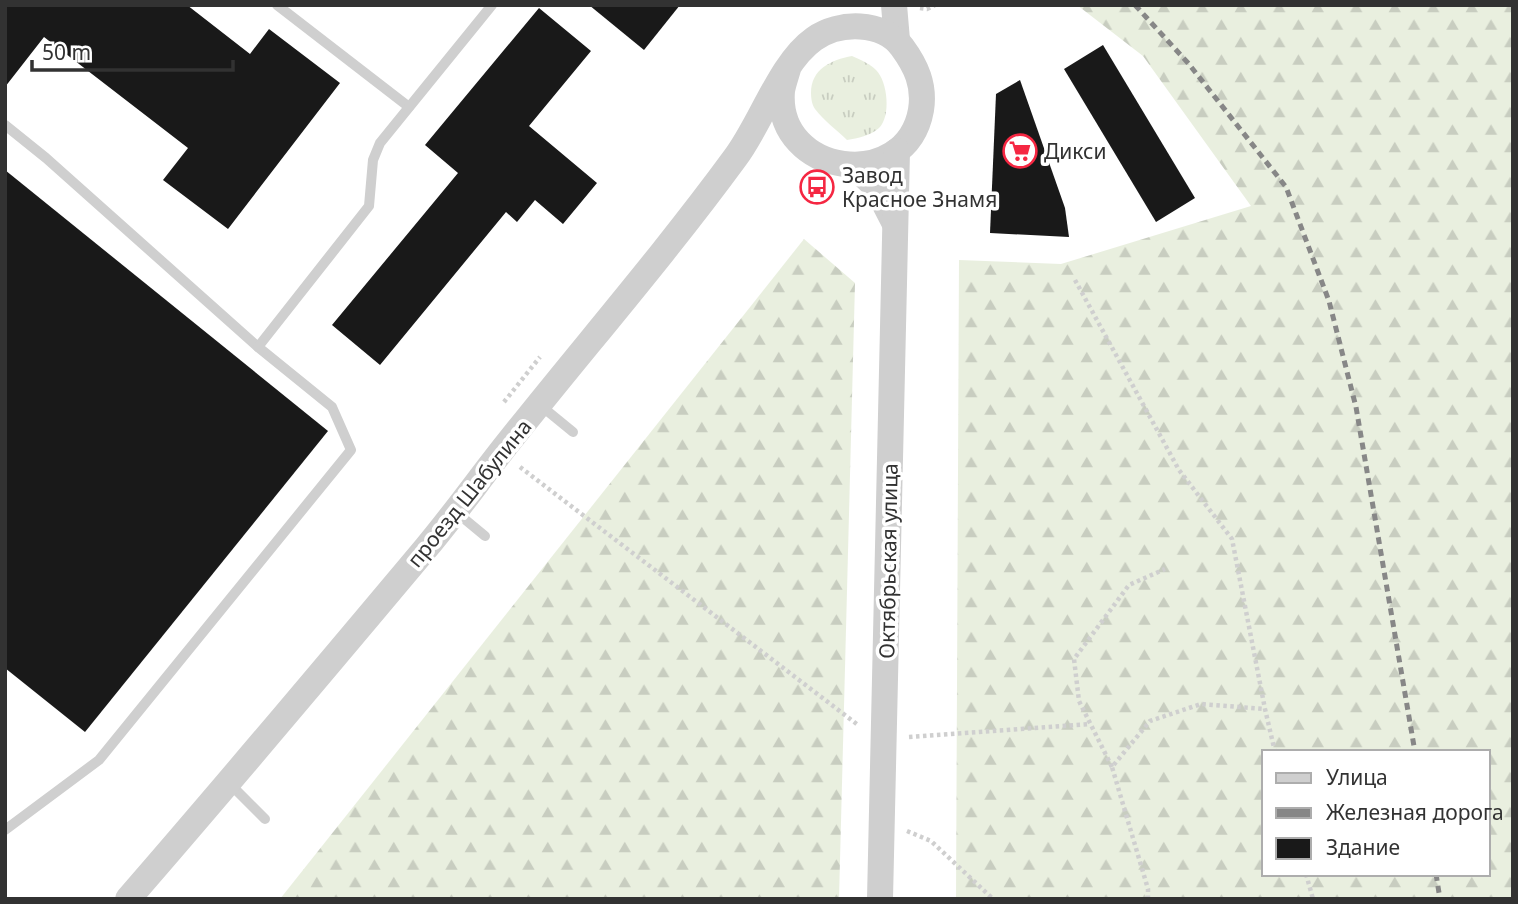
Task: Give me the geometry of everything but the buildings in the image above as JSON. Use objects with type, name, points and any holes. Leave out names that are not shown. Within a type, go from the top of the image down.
[{"type":"street","name":"проезд Шабулина","points":[[838,28],[862,5]]},
{"type":"street","points":[[855,167],[877,162],[897,151],[912,133],[921,111],[922,88],[915,66],[897,40],[894,5]]},
{"type":"street","name":"проезд Шабулина","points":[[128,899],[456,512],[738,155],[800,50],[817,36],[838,28],[879,28],[897,40]]},
{"type":"street","name":"проезд Шабулина","points":[[788,69],[782,93],[783,105],[785,116],[796,138],[812,154],[832,164],[855,167]]},
{"type":"street","points":[[738,155],[750,140],[769,136],[796,138]]},
{"type":"street","name":"Октябрьская улица","points":[[880,899],[897,151]]},
{"type":"street","name":"Октябрьская улица","points":[[855,167],[876,187],[895,223]]},
{"type":"lane","points":[[277,5],[409,107]]},
{"type":"lane","points":[[258,347],[369,206],[373,160],[380,143],[492,5]]},
{"type":"lane","points":[[5,125],[46,158],[258,347],[332,407],[351,450],[99,760],[5,830]]},
{"type":"lane","points":[[540,405],[573,432]]},
{"type":"lane","points":[[456,512],[485,536]]},
{"type":"lane","points":[[229,783],[265,819]]},
{"type":"path","points":[[1075,280],[1179,470],[1232,539],[1275,750]]},
{"type":"path","points":[[501,452],[883,742],[1090,724]]},
{"type":"path","points":[[1148,899],[1148,889],[1112,767],[1079,701],[1074,659],[1129,585],[1165,569]]},
{"type":"path","points":[[1112,767],[1150,721],[1200,704],[1265,709]]},
{"type":"path","points":[[882,822],[931,841],[993,899]]},
{"type":"path","points":[[1307,876],[1313,899]]},
{"type":"green space","points":[[1077,5],[1513,5],[1513,899],[956,899],[959,260],[1061,264],[1251,206],[1143,56]]},
{"type":"green space","points":[[852,56],[871,66],[880,75],[886,108],[883,123],[879,128],[868,135],[847,140],[815,109],[811,93],[818,72],[830,63]]},
{"type":"green space","points":[[804,239],[855,283],[839,899],[280,899]]},
{"type":"railway","points":[[1135,5],[1188,63],[1286,187],[1329,301],[1356,407],[1415,750]]},
{"type":"railway","points":[[1436,876],[1440,899]]},
{"type":"place","name":"Дикси","points":[[1020,151]]},
{"type":"place","name":"Завод Красное Знамя","points":[[817,187]]}]
